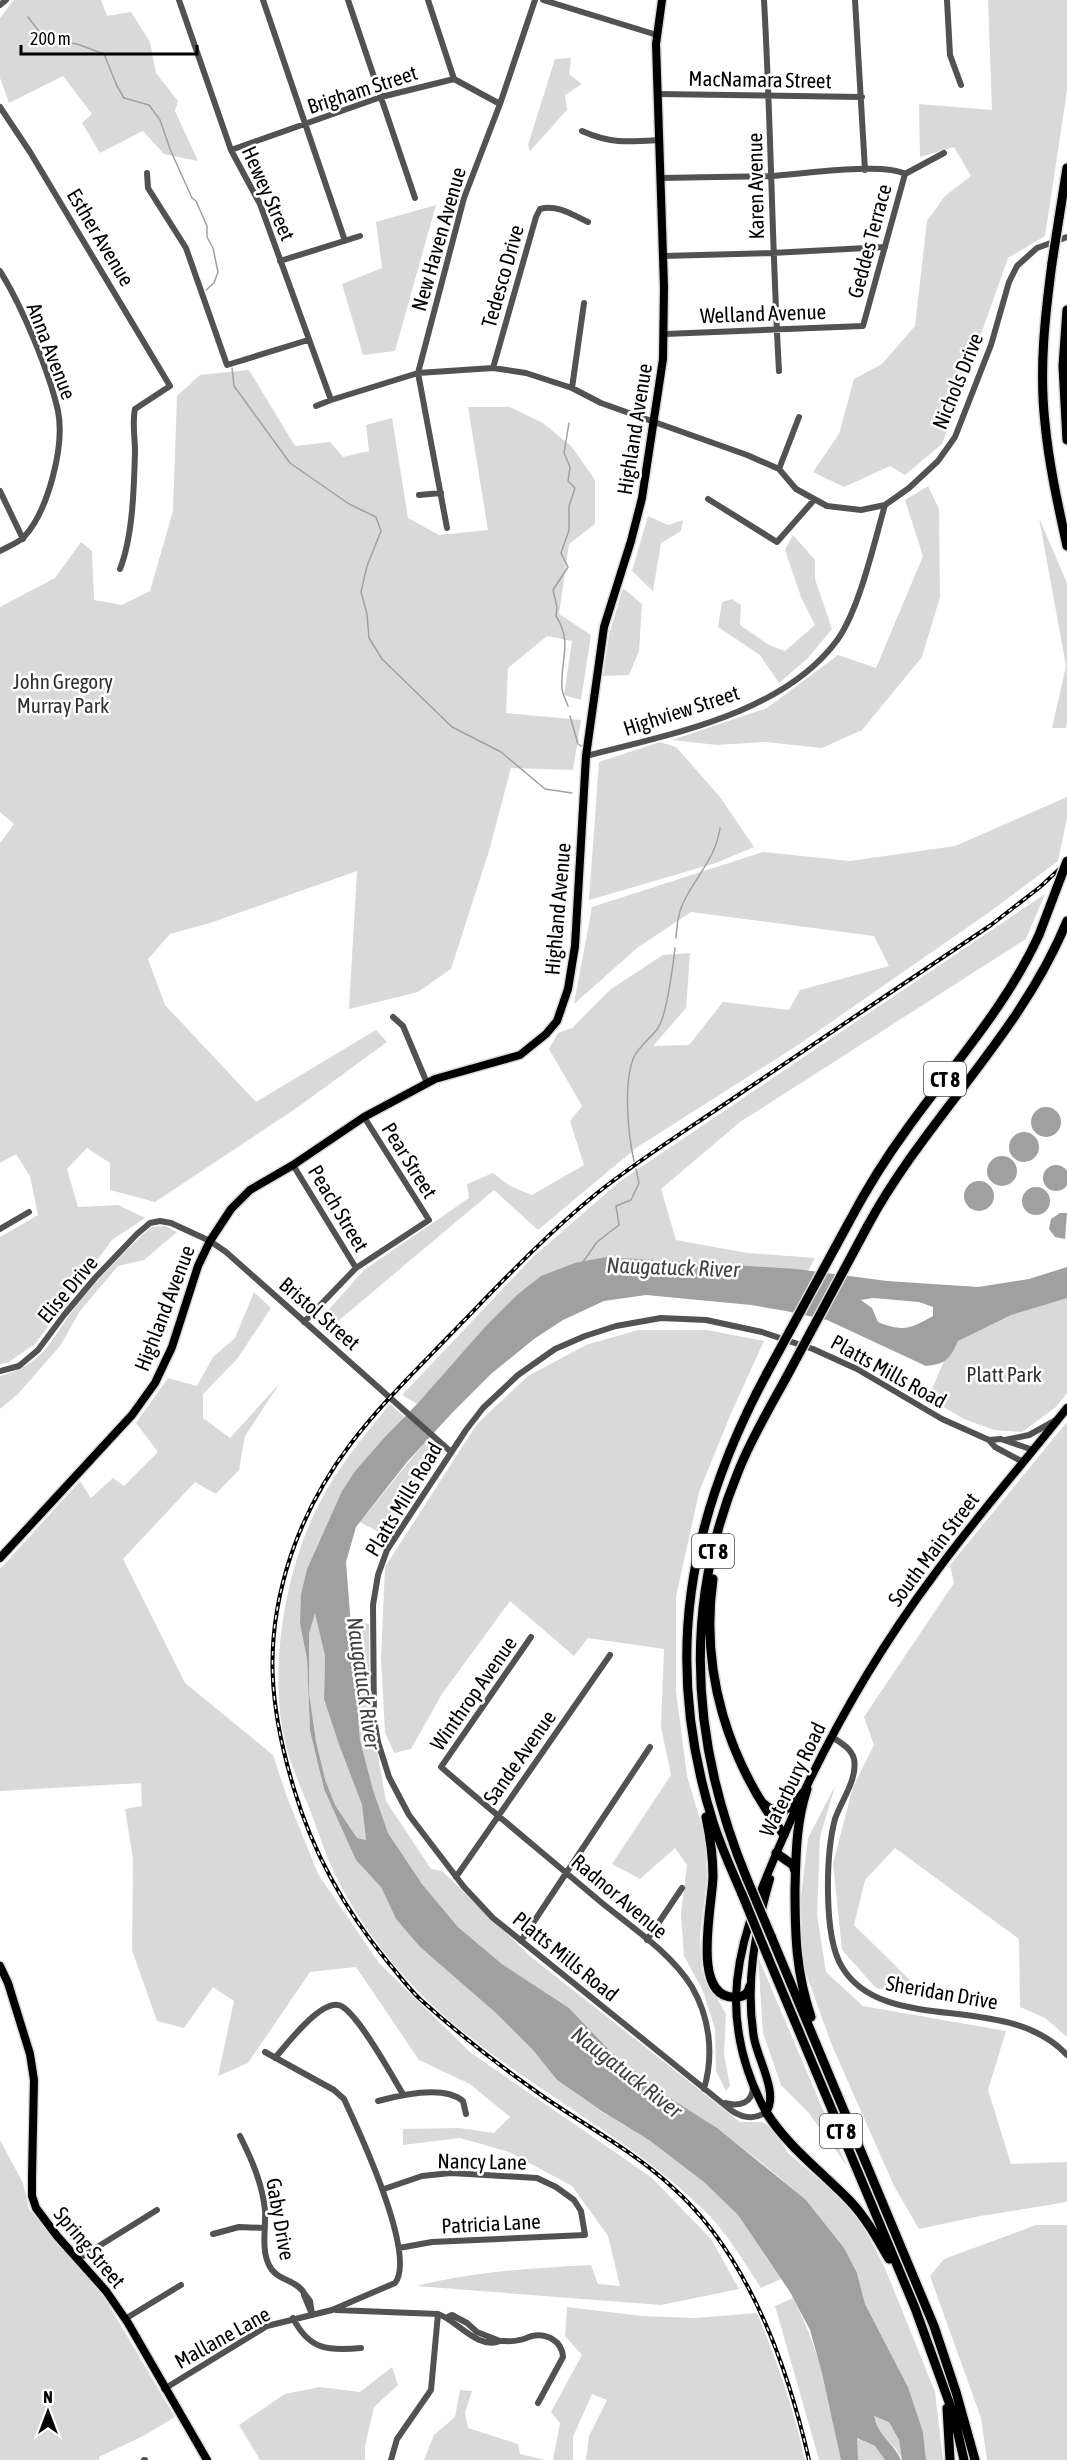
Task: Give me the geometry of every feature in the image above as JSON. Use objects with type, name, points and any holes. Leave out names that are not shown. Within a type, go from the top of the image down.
[{"type":"highway","points":[[1067,168],[1044,339],[1044,402],[1048,448],[1067,546]]},
{"type":"highway","points":[[1067,310],[1063,366],[1067,440]]},
{"type":"highway","name":"CT 8","points":[[964,2460],[954,2416],[915,2308],[714,1824],[693,1741],[687,1654],[691,1590],[709,1505],[731,1444],[871,1182],[895,1146],[995,1012],[1017,978],[1039,935],[1067,861]]},
{"type":"highway","name":"CT 8","points":[[974,2460],[934,2326],[747,1879],[725,1820],[708,1759],[702,1718],[699,1676],[700,1634],[705,1592],[718,1530],[731,1489],[747,1451],[867,1227],[910,1156],[1024,1005],[1067,921]]},
{"type":"highway","points":[[731,1489],[712,1586],[709,1618],[716,1691],[737,1755],[756,1793],[784,1835]]},
{"type":"highway","points":[[693,1741],[697,1779],[712,1857],[713,1887],[706,1954],[707,1969],[717,1988],[726,1995],[736,1997],[746,1994],[750,1986]]},
{"type":"highway","points":[[756,1793],[766,1806],[779,1812],[794,1805],[807,1789]]},
{"type":"highway","points":[[807,1789],[797,1827],[795,1937],[798,1972],[831,2079]]},
{"type":"highway","points":[[776,1853],[793,1865],[796,1874]]},
{"type":"highway","points":[[766,2112],[788,2142],[864,2217],[915,2308]]},
{"type":"highway","points":[[940,2376],[948,2410],[950,2460]]},
{"type":"main road","name":"Highland Avenue","points":[[0,1558],[132,1415],[155,1383],[172,1347],[198,1266],[210,1240],[231,1209],[250,1190],[293,1165],[364,1117],[427,1083],[472,1067],[520,1055],[546,1034],[557,1021],[568,989],[575,946],[586,756],[604,627],[637,517],[654,422],[665,334],[657,35],[662,0]]},
{"type":"main road","name":"South Main Street","points":[[840,1721],[882,1651],[928,1583],[1067,1408]]},
{"type":"main road","name":"Waterbury Road","points":[[766,2112],[753,2086],[740,2044],[736,1997],[740,1965],[761,1889],[784,1835],[840,1721]]},
{"type":"main road","name":"Waterbury Road","points":[[766,2112],[771,2096],[754,2041],[750,1986],[757,1925],[776,1853]]},
{"type":"main road","name":"Spring Street","points":[[0,1966],[8,1983],[30,2054],[34,2080],[33,2202],[39,2214],[106,2291],[125,2319],[207,2460]]},
{"type":"street","points":[[0,5],[6,0]]},
{"type":"street","name":"Hewey Street","points":[[179,0],[231,150],[260,204],[331,400]]},
{"type":"street","points":[[263,0],[345,241]]},
{"type":"street","points":[[348,0],[415,198]]},
{"type":"street","points":[[428,0],[454,79],[500,104]]},
{"type":"street","name":"New Haven Avenue","points":[[447,528],[418,373],[464,198],[500,104],[535,0]]},
{"type":"street","points":[[543,0],[657,35]]},
{"type":"street","name":"Karen Avenue","points":[[764,0],[769,97],[772,253],[779,371]]},
{"type":"street","points":[[855,0],[865,170]]},
{"type":"street","points":[[947,0],[950,55],[961,85]]},
{"type":"street","name":"Brigham Street","points":[[231,150],[381,97],[454,79]]},
{"type":"street","name":"MacNamara Street","points":[[658,94],[862,97]]},
{"type":"street","name":"Esther Avenue","points":[[0,107],[30,152],[170,387],[136,407],[127,546],[120,569]]},
{"type":"street","points":[[582,131],[603,140],[660,140]]},
{"type":"street","name":"Geddes Terrace","points":[[863,326],[905,174],[944,153]]},
{"type":"street","points":[[661,178],[771,176],[865,170],[892,170],[905,174]]},
{"type":"street","points":[[147,173],[148,188],[186,248],[227,365],[308,340]]},
{"type":"street","name":"Tedesco Drive","points":[[493,368],[540,209],[549,206],[556,207],[588,222]]},
{"type":"street","points":[[280,261],[360,236]]},
{"type":"street","name":"Nichols Drive","points":[[316,406],[418,373],[493,368],[526,373],[572,388],[602,403],[747,455],[779,469],[796,489],[814,500],[840,509],[861,510],[885,505],[909,488],[938,461],[955,437],[988,352],[1009,282],[1017,266],[1037,248],[1067,237]]},
{"type":"street","points":[[663,256],[772,253],[885,246]]},
{"type":"street","name":"Anna Avenue","points":[[0,271],[43,363],[58,413],[57,465],[43,508],[23,539],[0,551]]},
{"type":"street","name":"Anna Avenue","points":[[0,289],[8,286]]},
{"type":"street","points":[[572,388],[585,303]]},
{"type":"street","name":"Welland Avenue","points":[[665,334],[863,326]]},
{"type":"street","points":[[779,469],[799,417]]},
{"type":"street","points":[[0,491],[23,539]]},
{"type":"street","points":[[419,495],[441,493]]},
{"type":"street","points":[[708,499],[777,542],[814,500]]},
{"type":"street","name":"Highview Street","points":[[586,756],[702,725],[764,700],[813,667],[839,637],[857,598],[885,505]]},
{"type":"street","points":[[393,1017],[404,1026],[427,1083]]},
{"type":"street","name":"Pear Street","points":[[356,1268],[429,1220],[364,1117]]},
{"type":"street","name":"Peach Street","points":[[293,1165],[356,1268]]},
{"type":"street","points":[[0,1229],[29,1212]]},
{"type":"street","name":"Bristol Street","points":[[156,1221],[171,1223],[210,1240],[450,1451]]},
{"type":"street","name":"Elise Drive","points":[[0,1371],[19,1366],[38,1350],[95,1278],[137,1234],[156,1221]]},
{"type":"street","points":[[304,1322],[356,1268]]},
{"type":"street","name":"Platts Mills Road","points":[[766,2112],[758,2117],[743,2116],[720,2102],[521,1941],[484,1910],[409,1815],[392,1786],[378,1742],[373,1697],[373,1605],[380,1566],[387,1550],[450,1451],[495,1396],[541,1357],[569,1342],[609,1328],[646,1320],[675,1317],[734,1325],[805,1346],[857,1369],[942,1419],[989,1440],[995,1447],[1023,1462]]},
{"type":"street","name":"Platts Mills Road","points":[[989,1440],[1029,1435],[1059,1418]]},
{"type":"street","name":"Platts Mills Road","points":[[1000,1439],[1033,1450]]},
{"type":"street","name":"Winthrop Avenue","points":[[441,1767],[531,1637]]},
{"type":"street","name":"Sande Avenue","points":[[456,1877],[610,1655]]},
{"type":"street","name":"Sheridan Drive","points":[[832,1737],[850,1750],[854,1761],[854,1773],[833,1828],[829,1860],[831,1935],[835,1952],[843,1969],[864,1990],[883,2001],[1005,2020],[1036,2032],[1058,2045],[1067,2055]]},
{"type":"street","points":[[521,1941],[650,1747]]},
{"type":"street","name":"Radnor Avenue","points":[[441,1767],[647,1940],[682,1973],[702,2008],[708,2029],[709,2070],[704,2089]]},
{"type":"street","points":[[647,1940],[682,1888]]},
{"type":"street","points":[[275,2058],[312,2018],[328,2007],[338,2005],[346,2008],[368,2035],[403,2094]]},
{"type":"street","points":[[265,2052],[334,2090],[344,2099],[384,2189],[399,2248]]},
{"type":"street","points":[[720,2102],[732,2105],[743,2104],[751,2098],[753,2086]]},
{"type":"street","points":[[378,2102],[403,2094],[452,2094],[463,2101],[466,2114]]},
{"type":"street","name":"Gaby Drive","points":[[240,2136],[260,2183],[265,2228],[265,2254],[269,2267],[277,2276],[300,2287],[310,2301],[312,2314]]},
{"type":"street","name":"Nancy Lane","points":[[384,2189],[422,2176],[451,2174],[537,2178],[556,2187],[574,2200],[581,2211],[585,2235]]},
{"type":"street","points":[[78,2259],[157,2210]]},
{"type":"street","points":[[213,2234],[239,2227],[265,2228]]},
{"type":"street","name":"Patricia Lane","points":[[399,2248],[432,2242],[585,2235]]},
{"type":"street","name":"Mallane Lane","points":[[164,2389],[267,2326],[332,2310],[395,2283],[400,2276],[399,2248]]},
{"type":"street","points":[[125,2319],[181,2285]]},
{"type":"street","name":"Mallane Lane","points":[[332,2310],[438,2314],[448,2317],[476,2339],[494,2343],[534,2336],[555,2340],[562,2349],[562,2357],[538,2403]]},
{"type":"street","points":[[391,2460],[397,2439],[431,2390],[438,2314]]},
{"type":"street","points":[[293,2318],[300,2332],[311,2344],[326,2348],[361,2348]]},
{"type":"green space","points":[[14,0],[101,0],[107,16],[131,12],[150,42],[156,73],[178,101],[175,111],[198,161],[164,154],[143,131],[100,153],[82,123],[92,114],[63,76],[9,103],[0,78],[0,18]]},
{"type":"green space","points":[[988,0],[1067,0],[1067,91],[1045,236],[1008,258],[942,444],[905,475],[890,466],[844,487],[813,472],[839,434],[854,379],[882,364],[915,326],[927,221],[945,196],[971,176],[954,147],[920,157],[919,104],[992,110]]},
{"type":"green space","points":[[571,58],[569,74],[582,84],[565,95],[567,110],[530,151],[528,145],[555,59]]},
{"type":"green space","points":[[436,205],[395,351],[363,355],[342,284],[382,268],[376,222]]},
{"type":"green space","name":"John Gregory Murray Park","points":[[249,370],[295,446],[330,442],[343,457],[369,451],[366,425],[392,418],[408,518],[439,535],[488,530],[468,407],[510,407],[543,423],[572,447],[595,480],[595,524],[569,544],[559,614],[591,635],[581,700],[564,695],[572,641],[547,636],[508,668],[506,713],[581,720],[573,770],[511,768],[489,851],[451,969],[418,992],[349,1009],[357,871],[210,923],[170,934],[148,959],[165,1005],[256,1102],[376,1030],[387,1042],[298,1107],[155,1202],[110,1190],[110,1163],[87,1148],[67,1169],[78,1207],[118,1205],[145,1218],[112,1240],[35,1344],[7,1363],[0,1364],[0,1237],[38,1215],[30,1176],[16,1154],[0,1163],[0,843],[14,824],[0,812],[0,607],[55,578],[81,542],[92,551],[94,600],[122,605],[150,591],[173,511],[177,396],[200,375]]},
{"type":"green space","points":[[928,486],[939,509],[940,597],[922,657],[862,730],[822,748],[766,742],[717,745],[672,740],[767,708],[838,655],[876,668],[923,556],[905,500]]},
{"type":"green space","points":[[648,516],[668,525],[683,520],[681,531],[661,543],[653,591],[632,571]]},
{"type":"green space","points":[[1039,518],[1067,583],[1066,728],[1052,728],[1066,666]]},
{"type":"green space","points":[[793,535],[815,560],[815,579],[832,629],[808,658],[779,683],[760,655],[718,627],[722,602],[732,599],[741,605],[740,625],[769,645],[785,651],[815,625],[801,597],[785,550]]},
{"type":"green space","points":[[623,588],[642,604],[639,651],[629,675],[603,676],[609,635]]},
{"type":"green space","points":[[660,742],[676,747],[720,797],[754,847],[716,863],[589,900],[599,762]]},
{"type":"green space","points":[[1067,797],[1067,818],[1058,861],[991,911],[798,1045],[636,1148],[538,1230],[494,1190],[338,1321],[325,1314],[364,1270],[469,1198],[467,1184],[493,1173],[510,1186],[532,1195],[584,1165],[570,1121],[582,1106],[549,1049],[558,1033],[572,1028],[611,989],[663,955],[690,953],[686,1008],[653,1046],[689,1045],[723,1002],[789,1010],[800,990],[889,966],[874,936],[691,912],[637,948],[574,1004],[592,907],[763,852],[850,861],[955,846]]},
{"type":"green space","points":[[1045,894],[1026,939],[740,1122],[661,1189],[676,1240],[747,1253],[815,1258],[808,1271],[606,1257],[484,1328],[417,1404],[402,1395],[533,1257],[619,1182]]},
{"type":"green space","points":[[165,1226],[177,1232],[144,1260],[118,1266],[80,1311],[60,1346],[18,1394],[0,1409],[0,1376],[16,1371],[39,1356],[81,1300],[115,1262],[151,1227]]},
{"type":"green space","points":[[254,1292],[271,1308],[237,1359],[203,1394],[203,1418],[230,1438],[280,1383],[245,1436],[239,1470],[216,1494],[195,1482],[123,1559],[185,1683],[273,1755],[318,1874],[379,1963],[471,2053],[651,2177],[711,2239],[739,2289],[661,2305],[416,2286],[503,2271],[591,2265],[598,2284],[620,2286],[608,2236],[572,2186],[509,2152],[460,2138],[403,2145],[403,2129],[459,2128],[494,2133],[510,2117],[470,2084],[419,2060],[356,1967],[310,1972],[248,2063],[218,2076],[234,2001],[213,1987],[184,2028],[157,2021],[132,1950],[133,1859],[125,1809],[142,1806],[141,1783],[0,1791],[0,1569],[80,1481],[91,1498],[113,1478],[124,1486],[158,1452],[136,1423],[168,1378],[197,1386],[213,1357],[235,1338]]},
{"type":"green space","name":"Platt Park","points":[[1067,1294],[1067,1393],[1056,1407],[1022,1432],[994,1430],[964,1419],[928,1398],[953,1340],[983,1319]]},
{"type":"green space","points":[[638,1330],[707,1330],[764,1341],[699,1492],[676,1597],[676,1691],[687,1776],[705,1836],[707,1880],[700,1936],[702,1971],[726,2014],[724,2054],[730,2086],[726,2091],[716,2071],[715,2029],[703,1991],[684,1956],[681,1914],[687,1865],[675,1848],[640,1879],[612,1864],[671,1775],[661,1727],[664,1649],[588,1638],[574,1656],[510,1601],[442,1694],[411,1749],[394,1753],[385,1732],[381,1659],[385,1567],[477,1424],[528,1376],[586,1345]]},
{"type":"green space","points":[[390,1404],[404,1417],[355,1471],[342,1491],[307,1569],[300,1624],[307,1659],[310,1731],[324,1789],[339,1821],[381,1887],[396,1919],[420,1947],[497,2014],[533,2050],[557,2080],[602,2112],[649,2140],[702,2180],[738,2215],[781,2279],[761,2288],[721,2229],[674,2183],[609,2134],[507,2065],[425,1998],[394,1964],[366,1927],[353,1908],[329,1862],[291,1762],[282,1724],[279,1659],[282,1626],[296,1561],[319,1504],[343,1465]]},
{"type":"green space","points":[[1067,1422],[1067,2037],[1045,2018],[1020,2007],[1019,1939],[895,1848],[865,1880],[854,1925],[927,1997],[876,1988],[842,1950],[833,1863],[853,1787],[874,1745],[864,1717],[954,1583],[950,1565]]},
{"type":"green space","points":[[426,1441],[436,1451],[384,1535],[360,1522]]},
{"type":"green space","points":[[315,1611],[325,1656],[324,1699],[362,1805],[366,1840],[357,1838],[335,1805],[325,1779],[316,1741],[309,1693],[309,1634]]},
{"type":"green space","points":[[350,1621],[369,1624],[370,1710],[386,1801],[431,1869],[442,1871],[530,1956],[740,2122],[762,2122],[774,2130],[788,2153],[840,2197],[859,2218],[885,2268],[935,2392],[943,2460],[926,2460],[923,2432],[908,2387],[865,2304],[857,2273],[805,2199],[716,2128],[662,2093],[611,2052],[569,2008],[502,1964],[458,1927],[422,1884],[388,1833],[373,1791],[360,1740]]},
{"type":"green space","points":[[835,1786],[820,1837],[817,1915],[826,1972],[863,2006],[1006,2031],[988,2090],[1011,2164],[1067,2162],[1067,2202],[980,2216],[919,2229],[894,2186],[831,2043],[802,1962],[801,1896],[808,1838]]},
{"type":"green space","points":[[758,1957],[847,2166],[808,2112],[781,2085],[763,2033]]},
{"type":"green space","points":[[0,2140],[23,2183],[29,2209],[104,2297],[175,2417],[143,2436],[99,2457],[99,2460],[0,2460]]},
{"type":"green space","points":[[1036,2225],[1067,2225],[1067,2460],[987,2460],[981,2418],[930,2276],[944,2259]]},
{"type":"green space","points":[[793,2298],[817,2356],[841,2460],[819,2460],[775,2306]]},
{"type":"green space","points":[[567,2307],[642,2316],[696,2318],[757,2313],[796,2422],[805,2460],[586,2460],[589,2436],[607,2400],[592,2394],[573,2437],[573,2460],[553,2460],[560,2423],[551,2412],[582,2355],[565,2336]]},
{"type":"green space","points":[[392,2367],[398,2385],[374,2407],[365,2446],[365,2460],[260,2460],[239,2425],[285,2394],[320,2387],[360,2392]]},
{"type":"green space","points":[[460,2390],[472,2391],[465,2413],[468,2428],[518,2444],[520,2454],[545,2460],[424,2460],[434,2435],[455,2417]]},
{"type":"green space","points":[[873,2416],[889,2421],[899,2440],[902,2460],[896,2449],[878,2430]]},
{"type":"green space","points":[[856,2438],[875,2446],[885,2460],[858,2460]]},
{"type":"water","points":[[1046,1107],[1057,1111],[1061,1122],[1057,1133],[1046,1137],[1035,1133],[1031,1122],[1035,1111]]},
{"type":"water","points":[[1024,1132],[1035,1136],[1039,1147],[1035,1158],[1024,1162],[1013,1158],[1009,1147],[1013,1136]]},
{"type":"water","points":[[1002,1156],[1013,1160],[1017,1171],[1013,1182],[1002,1186],[991,1182],[987,1171],[991,1160]]},
{"type":"water","points":[[1056,1165],[1065,1169],[1069,1178],[1065,1187],[1056,1191],[1047,1187],[1043,1178],[1047,1169]]},
{"type":"water","points":[[979,1181],[990,1185],[994,1196],[990,1207],[979,1211],[968,1207],[964,1196],[968,1185]]},
{"type":"water","points":[[1036,1187],[1046,1191],[1050,1201],[1046,1211],[1036,1215],[1026,1211],[1022,1201],[1026,1191]]},
{"type":"water","points":[[1060,1213],[1067,1213],[1065,1239],[1055,1237],[1049,1229],[1051,1219]]},
{"type":"water","name":"Naugatuck River","points":[[606,1257],[796,1269],[887,1281],[978,1287],[1029,1279],[1067,1267],[1067,1298],[1011,1315],[958,1341],[950,1356],[943,1362],[926,1366],[827,1320],[786,1311],[751,1305],[646,1295],[604,1301],[563,1320],[534,1339],[491,1374],[452,1413],[407,1462],[356,1527],[346,1562],[360,1740],[373,1790],[388,1833],[422,1884],[458,1927],[502,1964],[569,2008],[611,2052],[662,2093],[717,2128],[805,2199],[844,2248],[857,2273],[865,2304],[908,2387],[923,2432],[926,2460],[902,2460],[899,2440],[889,2422],[874,2416],[882,2434],[901,2460],[885,2460],[875,2446],[857,2438],[858,2460],[841,2460],[810,2330],[790,2292],[738,2215],[704,2182],[649,2140],[557,2080],[533,2050],[497,2014],[420,1947],[396,1919],[381,1887],[356,1860],[324,1789],[310,1731],[307,1659],[300,1624],[301,1595],[307,1569],[342,1491],[355,1471],[385,1437],[517,1295],[541,1276],[575,1263]],"holes":[[[873,1298],[919,1302],[933,1307],[933,1316],[906,1328],[887,1325],[878,1322],[872,1308],[861,1300]],[[315,1613],[325,1656],[324,1699],[362,1805],[366,1840],[357,1838],[335,1805],[325,1779],[316,1741],[309,1693],[309,1634]]]},
{"type":"waterway","points":[[28,17],[41,34],[54,41],[77,44],[104,54],[124,98],[149,105],[160,120],[170,149],[207,226],[207,237],[213,248],[218,272],[214,283],[206,290]]},
{"type":"waterway","points":[[232,368],[234,386],[290,463],[349,504],[376,517],[381,531],[367,566],[361,592],[367,614],[369,638],[382,659],[452,727],[501,752],[545,789],[572,793]]},
{"type":"waterway","points":[[568,706],[562,688],[564,634],[556,616],[557,607],[553,590],[568,567],[561,553],[569,530],[569,506],[575,488],[568,481],[570,467],[564,453],[569,423]]},
{"type":"waterway","points":[[570,716],[578,744],[581,746]]},
{"type":"waterway","points":[[676,938],[682,906],[715,848],[720,828]]},
{"type":"waterway","points":[[634,1161],[628,1109],[631,1068],[636,1053],[655,1032],[661,1021],[669,989],[675,948]]},
{"type":"waterway","points":[[583,1262],[597,1242],[619,1225],[616,1206],[631,1200],[639,1183],[636,1169]]},
{"type":"railway","points":[[809,2460],[789,2386],[760,2312],[722,2244],[698,2213],[641,2161],[528,2086],[436,2013],[412,1991],[357,1922],[332,1880],[311,1836],[286,1759],[275,1701],[273,1644],[276,1615],[291,1555],[304,1522],[319,1491],[337,1463],[356,1437],[399,1388],[538,1246],[596,1194],[631,1167],[991,925],[1040,887],[1067,862]]}]
